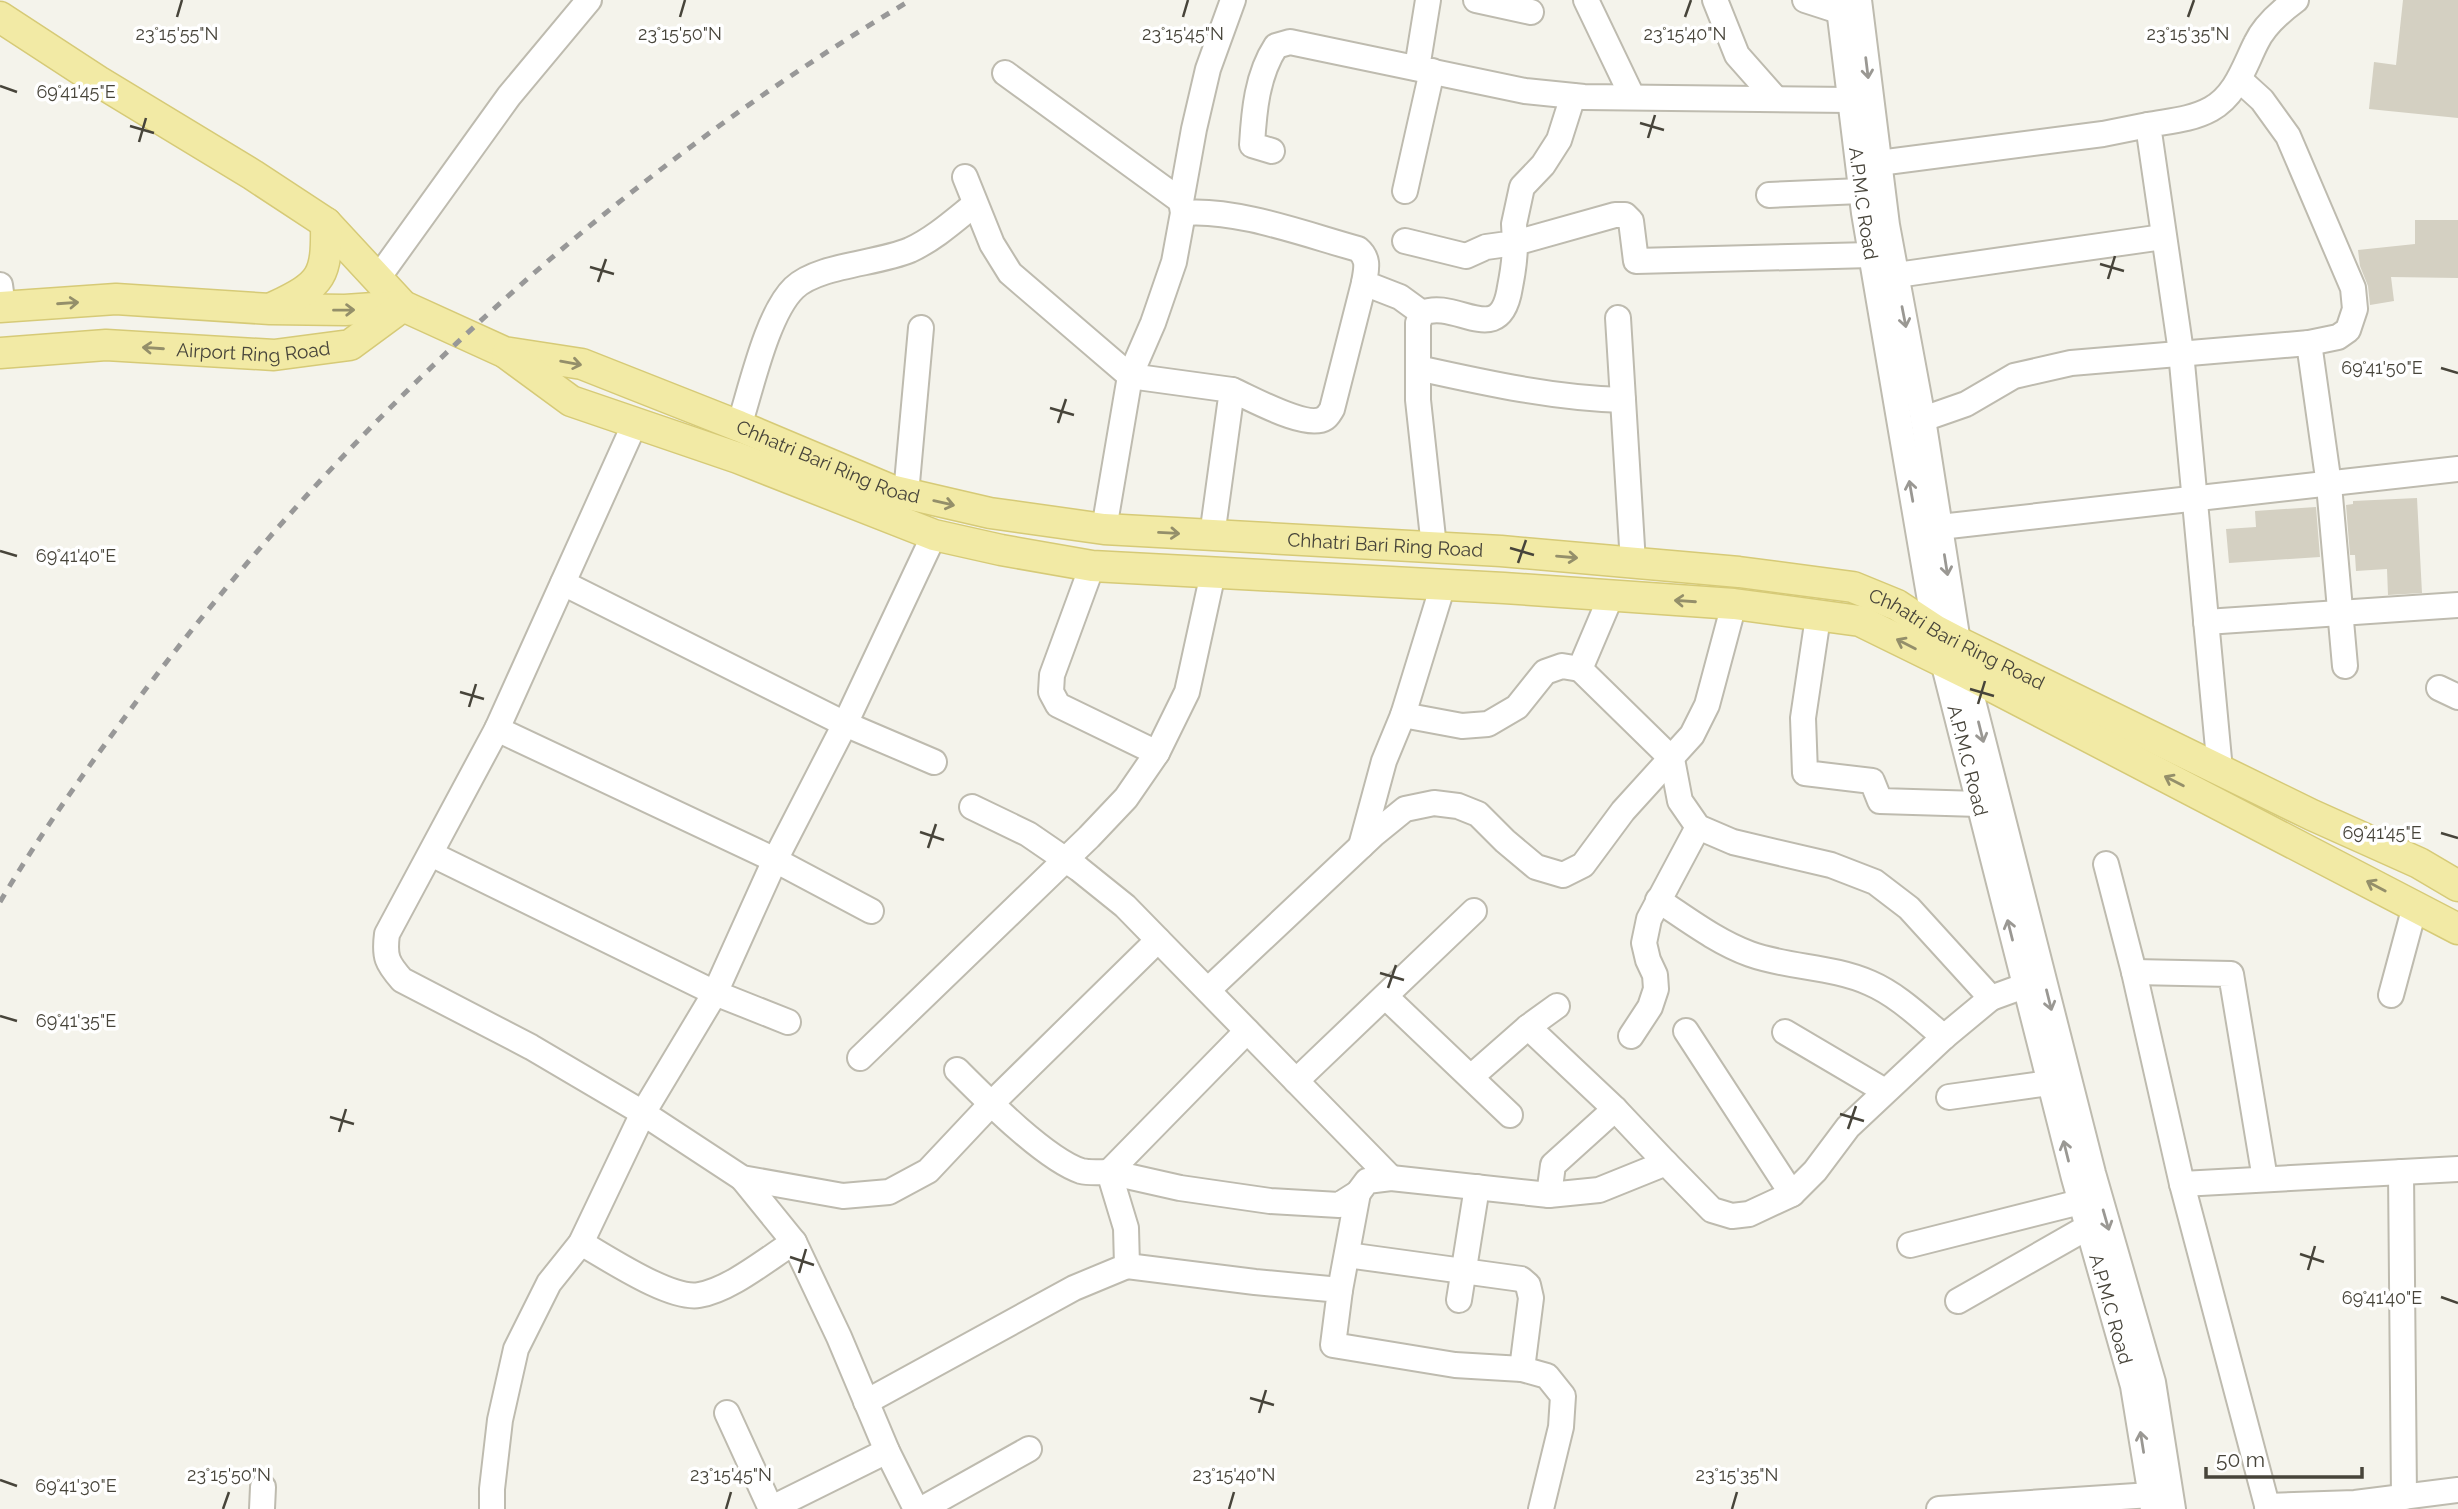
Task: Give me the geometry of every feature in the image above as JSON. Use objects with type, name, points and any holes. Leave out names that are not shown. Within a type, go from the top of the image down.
[{"type":"main road","points":[[0,17],[97,81],[253,175],[326,223],[403,306]]},
{"type":"main road","name":"Airport Ring Road","points":[[270,309],[297,296],[316,282],[326,254],[326,223]]},
{"type":"main road","name":"Airport Ring Road","points":[[1,300],[116,299],[270,309],[345,310],[403,306]]},
{"type":"main road","name":"Airport Ring Road","points":[[0,353],[106,345],[274,355],[350,345],[403,306]]},
{"type":"main road","name":"Chhatri Bari Ring Road","points":[[403,306],[504,352],[582,365],[905,494],[990,513],[1104,529],[1434,547],[1738,572],[1853,587],[1897,605],[1950,652],[2220,769],[2456,879]]},
{"type":"main road","points":[[504,352],[571,401],[738,458],[934,535],[1001,551],[1092,566],[1734,604],[1860,621],[1950,652],[2458,929]]},
{"type":"street","points":[[378,278],[509,96],[589,0]]},
{"type":"street","points":[[1104,529],[1130,376],[1153,323],[1174,262],[1208,69],[1233,0]]},
{"type":"street","points":[[1405,191],[1425,69],[1428,0]]},
{"type":"street","points":[[1476,0],[1531,12]]},
{"type":"street","points":[[1586,0],[1632,96]]},
{"type":"street","points":[[1715,0],[1737,55],[1776,99]]},
{"type":"street","points":[[1805,0],[1845,4]]},
{"type":"street","points":[[1879,163],[2104,134],[2193,117],[2214,108],[2240,80],[2257,40],[2282,10],[2296,0]]},
{"type":"street","name":"A.P.M.C Road","points":[[1845,4],[1850,100],[1871,256],[1979,804],[2080,1202],[2133,1387],[2152,1502]]},
{"type":"street","name":"A.P.M.C Road","points":[[1845,4],[1879,163],[1896,275],[1923,419],[1940,527],[1950,652],[2153,1382],[2173,1509]]},
{"type":"street","points":[[1272,151],[1252,145],[1254,107],[1269,56],[1276,46],[1290,42],[1525,91],[1573,96],[1850,100]]},
{"type":"street","points":[[965,177],[992,244],[1010,273],[1130,376],[1232,390],[1287,415],[1317,421],[1326,418],[1332,409],[1364,283],[1367,261],[1364,254],[1358,249],[1228,215],[1182,207],[1004,73]]},
{"type":"street","points":[[1923,419],[1966,404],[2014,376],[2071,363],[2309,343],[2337,337],[2348,330],[2355,309],[2353,288],[2288,136],[2262,100],[2240,80]]},
{"type":"street","points":[[1434,547],[1421,435],[1418,323],[1422,313],[1431,309],[1487,320],[1501,316],[1508,305],[1515,257],[1516,212],[1522,187],[1543,165],[1559,140],[1573,96]]},
{"type":"street","points":[[2148,124],[2181,352],[2220,769]]},
{"type":"street","points":[[1769,195],[1861,191]]},
{"type":"street","points":[[739,426],[768,336],[778,312],[794,288],[813,275],[876,261],[911,249],[936,235],[975,204]]},
{"type":"street","points":[[1405,242],[1466,256],[1486,247],[1515,243],[1615,215],[1625,215],[1631,221],[1636,261],[1871,256]]},
{"type":"street","points":[[1896,275],[2163,237]]},
{"type":"street","points":[[1364,283],[1400,297],[1422,313]]},
{"type":"street","points":[[1618,318],[1633,563]]},
{"type":"street","points":[[905,494],[921,328]]},
{"type":"street","points":[[2309,343],[2329,485],[2345,666]]},
{"type":"street","points":[[1418,368],[1519,390],[1585,399],[1623,400]]},
{"type":"street","points":[[1212,536],[1232,390]]},
{"type":"street","points":[[635,423],[497,729],[387,934],[385,952],[390,967],[402,980],[531,1047],[643,1113],[742,1178],[794,1242],[839,1337],[887,1451],[916,1509]]},
{"type":"street","points":[[1940,527],[2458,469]]},
{"type":"street","points":[[492,1509],[500,1420],[516,1349],[550,1283],[581,1243],[643,1113],[715,993],[775,860],[845,724],[934,535]]},
{"type":"street","points":[[1092,566],[1052,676],[1051,692],[1058,705],[1157,753]]},
{"type":"street","points":[[860,1058],[1126,798],[1157,753],[1186,692],[1213,573]]},
{"type":"street","points":[[563,583],[845,724],[934,762]]},
{"type":"street","points":[[1362,846],[1384,761],[1403,715],[1443,585]]},
{"type":"street","points":[[1580,669],[1611,596]]},
{"type":"street","points":[[1208,990],[1405,809],[1434,803],[1458,806],[1478,814],[1504,841],[1536,867],[1563,875],[1583,864],[1623,811],[1692,735],[1707,705],[1734,604]]},
{"type":"street","points":[[2206,622],[2458,605]]},
{"type":"street","points":[[1818,617],[1803,718],[1805,773],[1872,781],[1880,801],[1979,804]]},
{"type":"street","points":[[1403,715],[1462,726],[1488,724],[1517,707],[1545,672],[1562,666],[1580,669],[1672,759],[1680,801],[1698,827],[1733,842],[1831,865],[1875,882],[1909,908],[1992,998]]},
{"type":"street","points":[[497,729],[775,860],[871,911]]},
{"type":"street","points":[[972,807],[1028,834],[1106,889],[1391,1178]]},
{"type":"street","points":[[1631,1035],[1650,1007],[1656,989],[1655,975],[1644,943],[1649,919],[1698,827]]},
{"type":"street","points":[[431,853],[715,993],[788,1022]]},
{"type":"street","points":[[2106,864],[2134,972],[2182,1184],[2267,1508],[2355,1506],[2404,1497],[2451,1497]]},
{"type":"street","points":[[1658,900],[1720,940],[1748,953],[1779,963],[1813,967],[1869,982],[1889,992],[1944,1037]]},
{"type":"street","points":[[2391,995],[2415,906]]},
{"type":"street","points":[[1296,1081],[1474,911]]},
{"type":"street","points":[[742,1178],[843,1196],[889,1192],[928,1171],[991,1104],[1158,940]]},
{"type":"street","points":[[2134,972],[2231,974],[2265,1179]]},
{"type":"street","points":[[1528,1027],[1615,1109],[1712,1210],[1732,1216],[1749,1214],[1792,1194],[1815,1171],[1848,1127],[1944,1037],[1992,998],[2025,986]]},
{"type":"street","points":[[1385,997],[1510,1115]]},
{"type":"street","points":[[1471,1077],[1528,1027],[1557,1006]]},
{"type":"street","points":[[1109,1172],[1247,1031]]},
{"type":"street","points":[[1686,1031],[1792,1194]]},
{"type":"street","points":[[1785,1032],[1885,1091]]},
{"type":"street","points":[[957,1070],[991,1104],[1062,1163],[1084,1172],[1109,1172],[1180,1188],[1270,1201],[1339,1205],[1358,1193],[1367,1181],[1391,1178],[1549,1195],[1599,1190],[1666,1163]]},
{"type":"street","points":[[1949,1097],[2049,1083]]},
{"type":"street","points":[[1549,1195],[1553,1165],[1615,1109]]},
{"type":"street","points":[[2182,1184],[2458,1169]]},
{"type":"street","points":[[1109,1172],[1126,1228],[1127,1266]]},
{"type":"street","points":[[2401,1172],[2404,1497]]},
{"type":"street","points":[[1459,1300],[1477,1187]]},
{"type":"street","points":[[1358,1193],[1333,1345],[1455,1365],[1522,1368],[1547,1376],[1563,1396],[1561,1427],[1541,1509]]},
{"type":"street","points":[[1910,1245],[2080,1202]]},
{"type":"street","points":[[1958,1301],[2088,1227]]},
{"type":"street","points":[[581,1243],[665,1289],[696,1296],[718,1290],[794,1242]]},
{"type":"street","points":[[1347,1255],[1513,1277],[1528,1285],[1531,1298],[1522,1368]]},
{"type":"street","points":[[866,1402],[1074,1288],[1127,1266],[1340,1290]]},
{"type":"street","points":[[727,1413],[770,1509],[887,1451]]},
{"type":"street","points":[[922,1509],[1028,1449]]},
{"type":"street","points":[[1939,1509],[2152,1502]]},
{"type":"building","points":[[2403,0],[2458,0],[2458,118],[2369,109],[2374,62],[2396,65]]},
{"type":"building","points":[[2415,220],[2458,220],[2458,278],[2391,277],[2394,301],[2370,305],[2358,250],[2415,244]]},
{"type":"building","points":[[2417,498],[2422,593],[2388,595],[2387,569],[2356,571],[2355,555],[2350,555],[2346,505],[2353,504],[2353,501]]},
{"type":"building","points":[[2316,507],[2320,557],[2229,563],[2226,529],[2256,527],[2255,511]]},
{"type":"railway","points":[[0,902],[103,748],[220,595],[306,497],[396,402],[491,311],[590,225],[694,145],[801,69],[911,0]]}]
